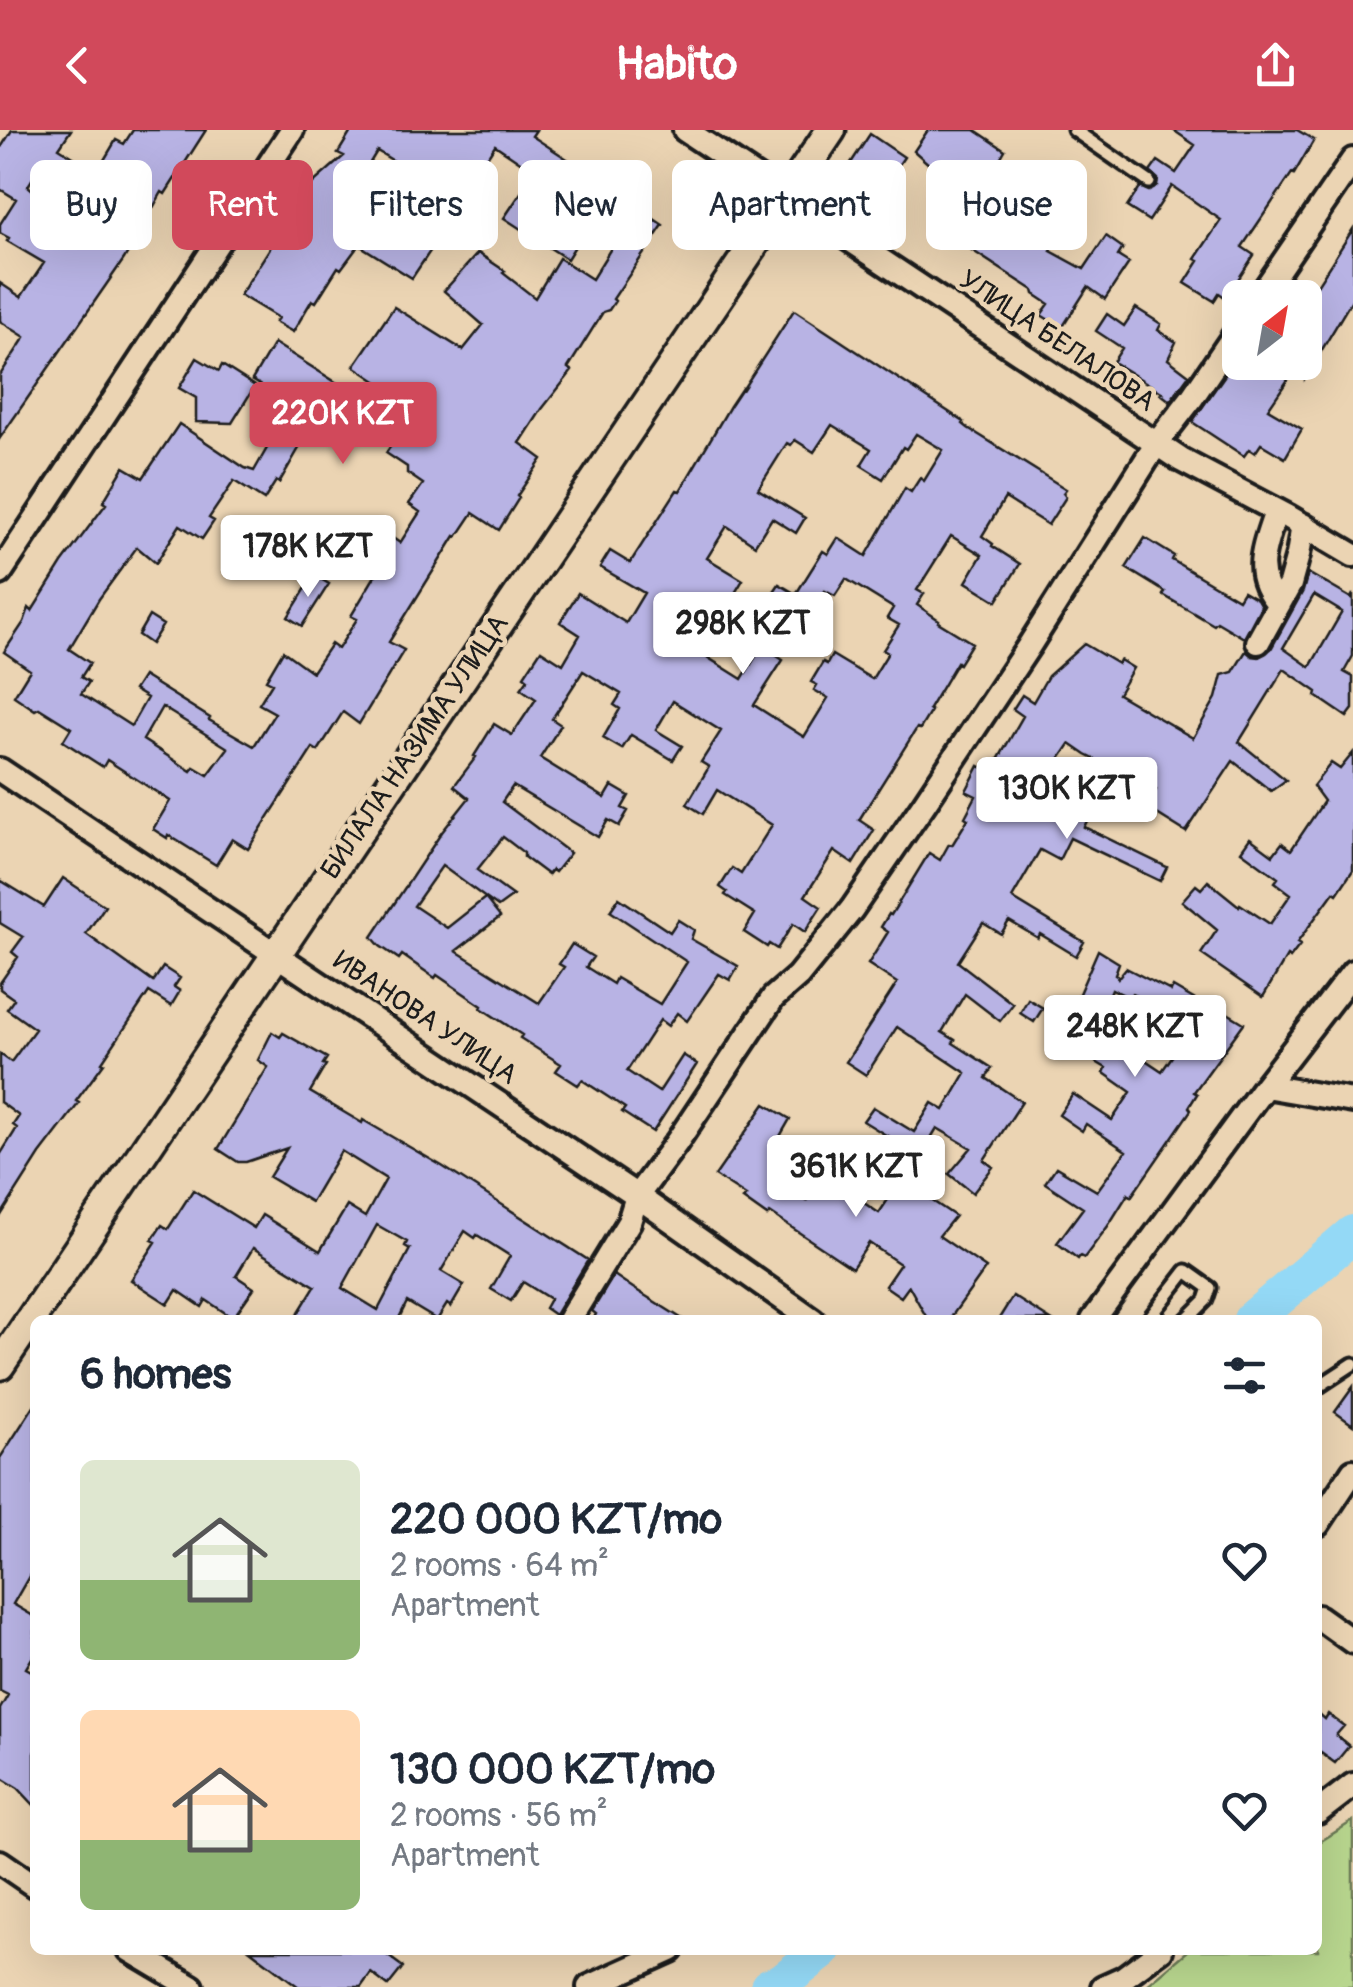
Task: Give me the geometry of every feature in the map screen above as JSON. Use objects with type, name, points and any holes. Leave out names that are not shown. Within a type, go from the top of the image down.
[{"type":"street","points":[[0,573],[292,130]]},
{"type":"street","name":"УЛИЦА БЕЛАЛОВА","points":[[685,130],[731,160]]},
{"type":"street","name":"БИЛАЛА НАЗИМА УЛИЦА","points":[[811,160],[831,130]]},
{"type":"street","points":[[1272,280],[1353,160]]},
{"type":"street","name":"БИЛАЛА НАЗИМА УЛИЦА","points":[[33,1315],[750,250]]},
{"type":"street","name":"УЛИЦА БЕЛАЛОВА","points":[[866,250],[1181,460],[1353,555]]},
{"type":"street","points":[[571,1315],[629,1222],[636,1196],[773,998],[798,976],[852,908],[1018,662],[1157,443],[1222,353]]},
{"type":"street","points":[[1276,511],[1260,571],[1269,594],[1279,604]]},
{"type":"street","points":[[1258,642],[1290,584],[1302,526]]},
{"type":"street","name":"ИВАНОВА УЛИЦА","points":[[0,770],[636,1196],[805,1315]]},
{"type":"street","points":[[1097,1315],[1353,972]]},
{"type":"street","points":[[1265,1086],[1353,1101]]},
{"type":"street","name":"БИЛАЛА НАЗИМА УЛИЦА","points":[[0,1365],[30,1320]]},
{"type":"street","points":[[1322,1518],[1353,1471]]},
{"type":"street","points":[[1322,1620],[1353,1642]]},
{"type":"street","points":[[1322,1809],[1353,1785]]},
{"type":"street","points":[[0,1862],[30,1883]]},
{"type":"street","points":[[138,1955],[192,1987]]},
{"type":"street","points":[[589,1987],[661,1955]]},
{"type":"street","points":[[1103,1987],[1153,1955]]},
{"type":"lane","points":[[1074,130],[1149,182]]},
{"type":"lane","points":[[1152,1315],[1186,1271],[1210,1288],[1206,1300],[1191,1315]]},
{"type":"lane","points":[[1322,1384],[1353,1364]]},
{"type":"green space","points":[[1353,1821],[1353,1987],[1145,1987],[1183,1955],[1322,1955],[1322,1840]]},
{"type":"building","points":[[12,130],[71,130],[59,148],[78,160],[30,160],[30,250],[129,250],[0,438],[0,375],[25,337],[0,321],[0,283],[21,297],[44,263],[0,233],[0,224],[16,199],[0,189],[0,149]]},
{"type":"building","points":[[133,130],[206,130],[187,160],[172,160],[172,183],[165,194],[162,192],[152,210],[152,160],[104,160],[116,140],[124,144]]},
{"type":"building","points":[[352,130],[536,130],[532,136],[569,160],[518,161],[495,145],[485,160],[392,160],[377,151],[372,160],[339,160],[344,156],[338,153]]},
{"type":"building","points":[[928,130],[975,130],[1005,150],[1001,157],[1006,160],[926,162],[914,151]]},
{"type":"building","points":[[1173,130],[1297,130],[1314,140],[1242,247],[1254,255],[1238,280],[1222,280],[1222,295],[1219,293],[1214,301],[1185,283],[1199,261],[1195,259],[1221,220],[1172,186],[1149,221],[1127,207],[1140,187],[1149,191],[1157,186],[1158,179],[1150,172],[1158,161],[1176,173],[1195,145]]},
{"type":"building","points":[[870,134],[904,157],[902,160],[853,160]]},
{"type":"building","points":[[333,166],[333,250],[355,250],[341,269],[338,267],[316,302],[312,300],[293,332],[240,295],[269,250],[313,250],[313,183]]},
{"type":"building","points":[[518,197],[518,227],[504,218]]},
{"type":"building","points":[[652,218],[663,225],[652,241]]},
{"type":"building","points":[[1353,229],[1353,298],[1322,350],[1322,280]]},
{"type":"building","points":[[1106,236],[1123,248],[1118,256],[1129,263],[1105,299],[1088,287],[1062,328],[1041,315],[1049,304],[972,250],[1052,250],[1084,269]]},
{"type":"building","points":[[367,250],[431,250],[412,278]]},
{"type":"building","points":[[553,250],[573,250],[567,259]]},
{"type":"building","points":[[610,250],[646,250],[568,368],[572,371],[520,443],[542,459],[499,530],[473,513],[389,642],[404,650],[359,724],[343,712],[318,751],[313,748],[248,849],[232,839],[216,865],[153,829],[170,801],[107,760],[103,767],[63,741],[71,728],[14,696],[30,670],[4,652],[29,608],[32,611],[106,504],[103,502],[124,467],[143,478],[179,424],[254,471],[292,404],[252,380],[274,343],[337,383],[279,483],[276,481],[264,500],[234,481],[209,518],[214,521],[202,539],[180,525],[156,563],[137,547],[69,649],[90,663],[81,677],[89,682],[81,694],[131,726],[147,698],[134,690],[143,676],[254,746],[275,713],[259,704],[272,683],[266,680],[283,651],[312,672],[331,644],[338,649],[357,619],[351,616],[378,571],[362,561],[381,530],[400,543],[420,512],[409,504],[423,484],[386,453],[419,404],[391,384],[388,389],[354,366],[394,307],[463,350],[483,325],[444,291],[478,253],[535,298],[559,258],[592,279]],"holes":[[[162,707],[228,748],[208,775],[194,767],[191,771],[143,740]]]},
{"type":"building","points":[[1136,308],[1161,324],[1158,330],[1176,342],[1168,359],[1189,375],[1170,401],[1113,362],[1122,348],[1096,331],[1107,314],[1124,326]]},
{"type":"building","points":[[794,310],[1066,489],[1066,497],[1048,525],[1005,498],[982,536],[1020,564],[997,601],[966,582],[982,555],[951,536],[917,590],[924,594],[917,605],[972,643],[859,820],[874,830],[853,864],[834,851],[805,896],[821,907],[805,932],[793,924],[777,949],[769,944],[767,947],[744,932],[755,914],[725,895],[727,892],[720,887],[732,868],[741,874],[772,825],[717,790],[703,814],[687,804],[709,767],[701,762],[721,731],[673,701],[656,730],[682,746],[673,760],[631,735],[622,749],[603,738],[620,709],[614,705],[621,694],[583,671],[552,719],[561,725],[540,758],[605,798],[612,786],[629,796],[622,808],[628,811],[619,826],[608,820],[598,837],[513,786],[502,802],[570,853],[555,872],[552,870],[548,875],[503,837],[477,870],[513,896],[498,907],[442,866],[414,906],[447,928],[485,898],[500,917],[456,951],[539,1003],[564,967],[559,964],[572,944],[593,957],[586,967],[613,984],[616,978],[660,1004],[687,962],[610,911],[619,898],[670,932],[678,920],[694,930],[691,939],[738,966],[730,980],[719,974],[687,1021],[677,1013],[668,1026],[660,1020],[627,1071],[659,1092],[683,1055],[697,1064],[653,1132],[582,1080],[578,1085],[556,1071],[561,1064],[520,1038],[522,1035],[482,1006],[402,955],[399,959],[372,937],[469,798],[454,786],[494,724],[512,735],[536,699],[521,689],[528,679],[524,676],[541,650],[563,664],[580,635],[560,622],[578,593],[626,623],[644,593],[600,567],[610,551],[630,563]],"holes":[[[832,425],[871,449],[861,465],[883,479],[916,434],[943,450],[924,481],[920,478],[911,492],[905,488],[866,556],[838,538],[828,554],[823,551],[796,594],[779,584],[769,599],[808,620],[825,591],[835,596],[846,579],[893,608],[887,618],[899,625],[883,650],[888,653],[872,679],[832,655],[827,664],[823,662],[811,682],[817,685],[814,690],[828,698],[804,737],[754,705],[783,660],[762,646],[742,679],[699,652],[743,580],[707,558],[727,526],[755,545],[772,518],[796,533],[805,518],[758,489],[787,443],[791,445],[795,440],[814,452]]]},
{"type":"building","points":[[197,358],[219,371],[222,365],[255,386],[232,423],[196,422],[196,398],[179,388]]},
{"type":"building","points":[[1222,379],[1288,380],[1268,409],[1302,429],[1285,458],[1261,444],[1255,453],[1249,449],[1244,456],[1192,422]]},
{"type":"building","points":[[1145,538],[1174,556],[1172,560],[1238,599],[1243,591],[1257,599],[1261,606],[1244,638],[1163,595],[1165,592],[1126,568]]},
{"type":"building","points":[[1308,573],[1351,598],[1353,594],[1353,656],[1344,672],[1353,677],[1353,709],[1347,717],[1284,669],[1239,742],[1286,780],[1271,791],[1233,761],[1186,832],[1146,807],[1156,790],[1070,744],[1041,787],[1091,813],[1084,827],[1167,867],[1160,881],[1070,838],[1059,860],[1040,850],[1012,898],[1084,942],[1076,956],[1009,921],[1001,934],[983,923],[958,962],[1013,1004],[1000,1021],[965,994],[942,1032],[992,1068],[986,1078],[1022,1102],[984,1160],[993,1167],[973,1193],[949,1174],[971,1148],[937,1128],[920,1156],[863,1121],[873,1107],[914,1132],[932,1103],[944,1110],[966,1073],[897,1027],[866,1075],[846,1062],[897,983],[868,964],[888,932],[881,927],[929,853],[940,860],[968,819],[965,817],[976,796],[966,791],[979,766],[991,772],[1023,716],[1013,709],[1022,695],[1033,702],[1048,676],[1084,644],[1118,664],[1120,660],[1133,668],[1118,694],[1193,738],[1216,698],[1222,675],[1233,672],[1246,651],[1259,657],[1271,649],[1303,591]],"holes":[[[1314,595],[1342,612],[1310,667],[1283,648]]]},
{"type":"building","points":[[314,575],[329,584],[302,626],[288,617]]},
{"type":"building","points":[[149,616],[163,625],[151,644],[138,635]]},
{"type":"building","points":[[1353,753],[1353,870],[1297,943],[1300,945],[1290,958],[1287,956],[1263,997],[1201,954],[1217,930],[1182,901],[1196,885],[1201,889],[1208,881],[1270,924],[1291,894],[1275,882],[1278,878],[1241,851],[1250,838],[1273,855],[1282,843],[1291,850],[1324,801],[1313,786],[1331,763],[1340,769]]},
{"type":"building","points":[[63,878],[105,906],[86,934],[153,982],[163,967],[180,978],[174,987],[180,991],[171,1006],[149,992],[0,1217],[0,1155],[17,1128],[13,1125],[19,1116],[0,1102],[0,1054],[11,1062],[35,1029],[7,1009],[14,999],[0,989],[18,957],[12,952],[23,937],[0,923],[0,880],[44,907]]},
{"type":"building","points":[[1098,950],[1119,963],[1117,979],[1126,968],[1171,991],[1173,987],[1209,1008],[1211,1003],[1244,1023],[1194,1092],[1197,1094],[1191,1110],[1131,1197],[1128,1194],[1084,1258],[1078,1259],[1057,1243],[1083,1208],[1045,1183],[1056,1167],[1097,1191],[1126,1151],[1086,1124],[1082,1131],[1059,1115],[1073,1094],[1112,1120],[1131,1092],[1104,1073],[1106,1068],[1057,1044]],"holes":[[[1112,989],[1130,998],[1132,993],[1191,1029],[1162,1071],[1096,1027]]]},
{"type":"building","points":[[1028,999],[1043,1008],[1034,1022],[1020,1013]]},
{"type":"building","points":[[272,1032],[280,1037],[283,1033],[327,1058],[310,1092],[442,1166],[588,1260],[555,1315],[545,1308],[550,1299],[523,1282],[511,1301],[491,1289],[510,1256],[465,1231],[441,1271],[464,1285],[451,1307],[447,1304],[440,1315],[429,1315],[407,1302],[400,1315],[297,1315],[315,1286],[253,1248],[236,1276],[254,1288],[235,1315],[228,1315],[206,1300],[202,1307],[177,1290],[168,1304],[131,1280],[156,1242],[152,1240],[162,1225],[168,1229],[193,1190],[254,1228],[262,1215],[320,1251],[347,1206],[365,1217],[386,1179],[341,1151],[311,1202],[269,1177],[287,1148],[246,1162],[238,1162],[218,1149],[268,1067],[258,1060]],"holes":[[[377,1225],[407,1242],[405,1246],[410,1249],[378,1310],[342,1288]]]},
{"type":"building","points":[[765,1104],[790,1119],[779,1138],[799,1144],[775,1179],[807,1201],[825,1177],[879,1213],[901,1180],[955,1216],[939,1236],[986,1268],[953,1315],[925,1315],[909,1286],[901,1297],[885,1286],[900,1264],[869,1243],[852,1268],[770,1213],[767,1216],[743,1199],[746,1196],[715,1176]]},
{"type":"building","points":[[614,1275],[676,1315],[596,1315],[592,1311]]},
{"type":"building","points":[[1013,1296],[1043,1315],[1001,1315]]},
{"type":"building","points":[[1353,1387],[1353,1425],[1335,1412]]},
{"type":"building","points":[[30,1412],[30,1575],[13,1604],[30,1614],[30,1661],[26,1668],[30,1670],[30,1801],[0,1777],[0,1709],[8,1695],[0,1691],[0,1458]]},
{"type":"building","points":[[1328,1714],[1344,1726],[1336,1735],[1349,1746],[1335,1763],[1322,1754],[1322,1716],[1325,1719]]},
{"type":"building","points":[[257,1955],[387,1955],[403,1967],[388,1986],[371,1973],[361,1987],[299,1987]]},
{"type":"waterway","points":[[1258,1315],[1353,1234]]},
{"type":"waterway","points":[[769,1987],[782,1982],[817,1955]]}]
